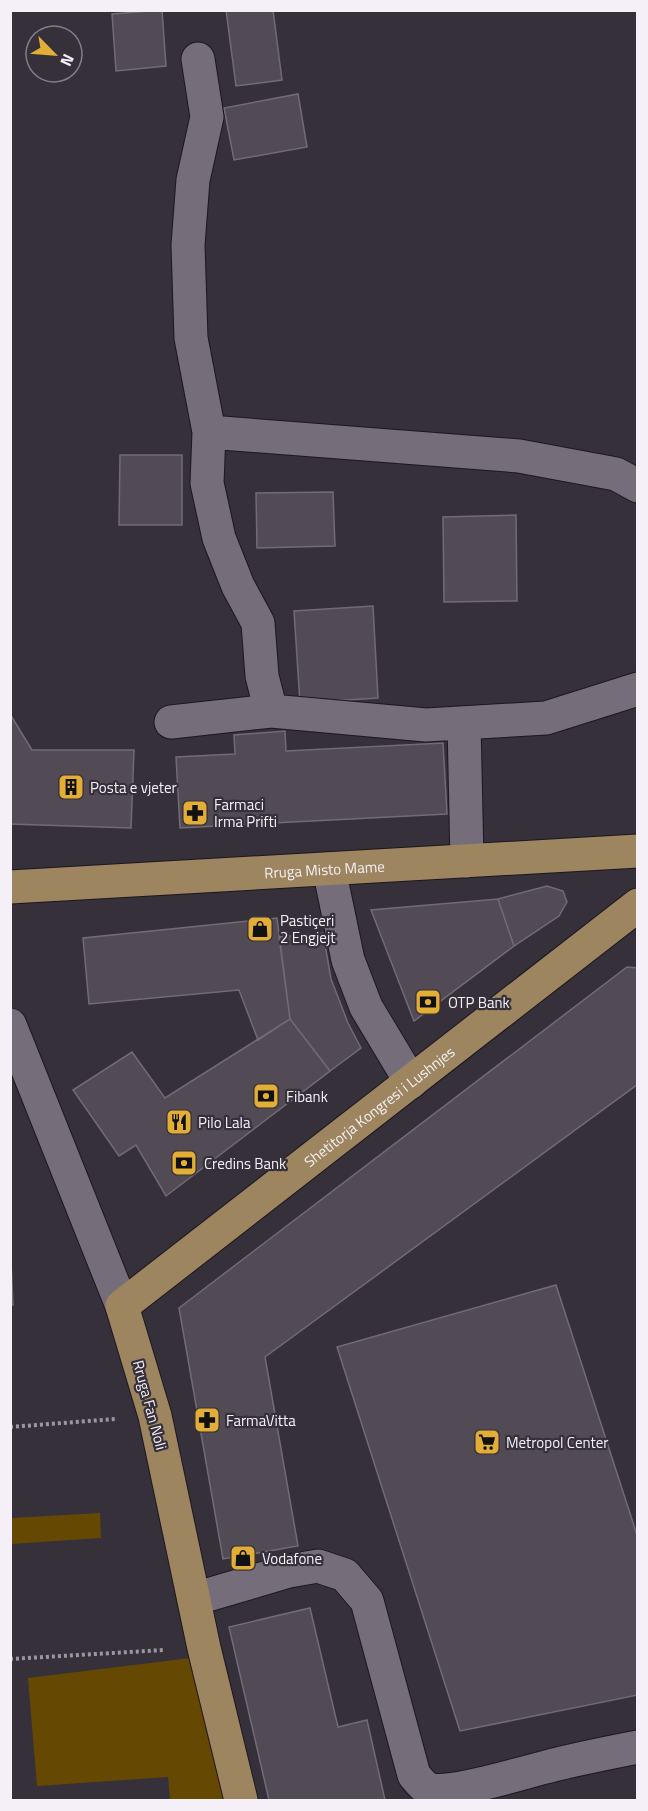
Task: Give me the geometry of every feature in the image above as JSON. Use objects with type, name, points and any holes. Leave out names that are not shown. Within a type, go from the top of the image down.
[{"type":"main road","name":"Rruga Misto Mame","points":[[10,886],[638,851]]},
{"type":"main road","name":"Shetitorja Kongresi i Lushnjes","points":[[122,1306],[638,905]]},
{"type":"main road","name":"Rruga Fan Noli","points":[[122,1306],[155,1416],[204,1648],[241,1800]]},
{"type":"street","points":[[198,59],[207,117],[193,180],[189,256],[191,338],[208,432],[207,483],[219,538],[238,586],[258,623],[262,676],[271,711]]},
{"type":"street","points":[[208,432],[519,456],[616,474],[638,486]]},
{"type":"street","points":[[171,722],[271,711],[426,725],[546,718],[638,689]]},
{"type":"street","points":[[464,723],[467,861]]},
{"type":"street","points":[[328,869],[351,969],[366,1007],[411,1082]]},
{"type":"street","name":"Rruga Fan Noli","points":[[10,1025],[122,1306]]},
{"type":"street","points":[[194,1599],[289,1571],[318,1566],[345,1575],[367,1601],[414,1775],[422,1785],[432,1790],[452,1789],[486,1782],[638,1747]]},
{"type":"path","points":[[10,1427],[155,1416]]},
{"type":"path","points":[[10,1659],[204,1648]]},
{"type":"shaded area","points":[[100,1513],[101,1538],[11,1544],[11,1518]]},
{"type":"shaded area","points":[[191,1658],[230,1800],[170,1800],[168,1777],[37,1786],[28,1678]]},
{"type":"building","points":[[162,10],[166,66],[116,71],[112,14]]},
{"type":"building","points":[[226,10],[273,10],[282,80],[236,86]]},
{"type":"building","points":[[298,94],[307,147],[234,160],[224,108]]},
{"type":"building","points":[[120,455],[182,455],[182,525],[119,525]]},
{"type":"building","points":[[333,492],[335,546],[257,548],[256,493]]},
{"type":"building","points":[[516,515],[517,601],[444,602],[443,517]]},
{"type":"building","points":[[373,606],[378,698],[300,703],[294,611]]},
{"type":"building","name":"Posta e vjeter","points":[[10,714],[32,750],[134,750],[131,828],[10,824]]},
{"type":"building","points":[[285,731],[286,751],[443,743],[447,814],[180,828],[176,757],[235,754],[234,735]]},
{"type":"building","points":[[547,886],[563,891],[567,902],[559,916],[514,946],[498,899]]},
{"type":"building","points":[[498,899],[514,946],[414,1021],[371,910]]},
{"type":"building","points":[[277,918],[290,1019],[258,1040],[239,990],[89,1004],[83,938]]},
{"type":"building","points":[[323,933],[331,979],[348,1023],[361,1048],[330,1071],[290,1019],[279,937]]},
{"type":"building","points":[[627,967],[638,968],[638,1084],[265,1357],[298,1546],[223,1559],[179,1308]]},
{"type":"building","name":"Pilo Lala","points":[[290,1019],[330,1071],[166,1196],[136,1145],[119,1156],[73,1090],[132,1052],[165,1098]]},
{"type":"building","points":[[10,1238],[13,1305],[10,1305]]},
{"type":"building","name":"Metropol Center","points":[[556,1285],[638,1538],[638,1695],[460,1731],[337,1347]]},
{"type":"building","points":[[310,1608],[338,1727],[367,1720],[385,1800],[269,1800],[229,1627]]},
{"type":"place","name":"Posta e vjeter","points":[[71,787]]},
{"type":"place","name":"Farmaci Irma Prifti","points":[[195,813]]},
{"type":"place","name":"Pastiçeri 2 Engjejt","points":[[260,929]]},
{"type":"place","name":"OTP Bank","points":[[428,1002]]},
{"type":"place","name":"Fibank","points":[[266,1096]]},
{"type":"place","name":"Pilo Lala","points":[[179,1122]]},
{"type":"place","name":"Credins Bank","points":[[184,1163]]},
{"type":"place","name":"FarmaVitta","points":[[207,1420]]},
{"type":"place","name":"Metropol Center","points":[[487,1442]]},
{"type":"place","name":"Vodafone","points":[[243,1558]]}]
